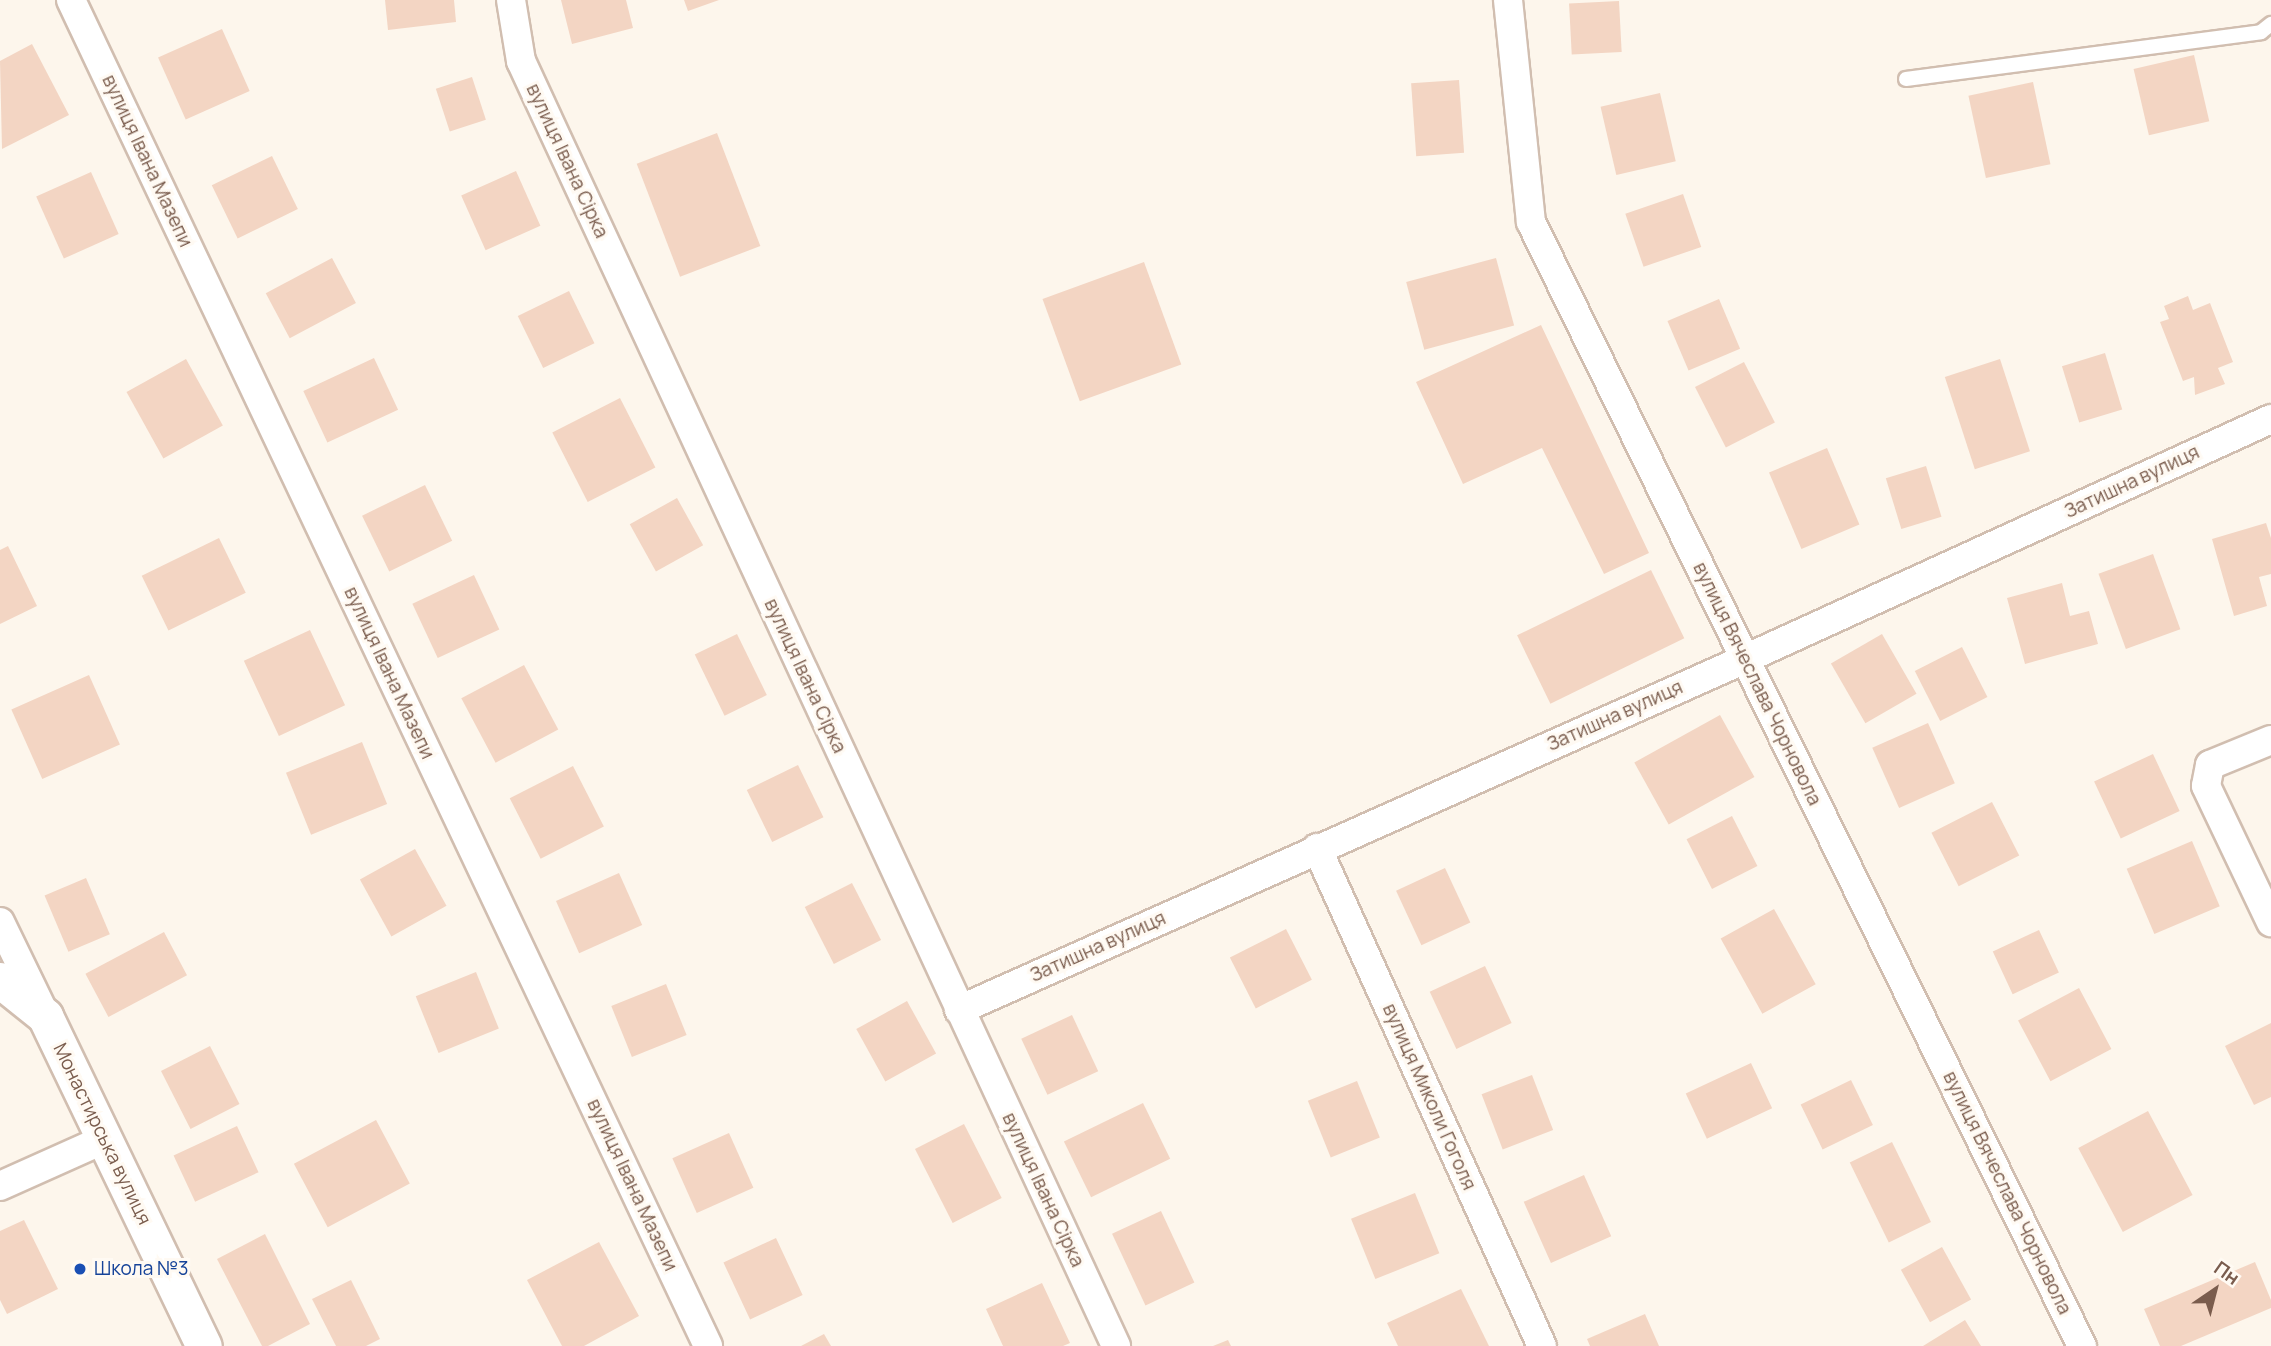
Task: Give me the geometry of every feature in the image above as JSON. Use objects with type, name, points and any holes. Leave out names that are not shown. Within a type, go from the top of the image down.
[{"type":"street","name":"вулиця Івана Мазепи","points":[[71,0],[708,1346]]},
{"type":"street","name":"вулиця Івана Сірка","points":[[511,0],[521,61],[1116,1346]]},
{"type":"street","name":"вулиця Вячеслава Чорновола","points":[[1508,0],[1531,222],[2082,1346]]},
{"type":"street","name":"Затишна вулиця","points":[[959,1010],[1745,659],[2271,419]]},
{"type":"street","points":[[2271,740],[2210,765],[2206,786],[2271,922]]},
{"type":"street","name":"вулиця Миколи Гоголя","points":[[1317,848],[1542,1346]]},
{"type":"street","name":"Монастирська вулиця","points":[[0,922],[204,1346]]},
{"type":"street","points":[[0,980],[45,1016]]},
{"type":"street","points":[[0,1186],[105,1139]]},
{"type":"lane","points":[[1906,79],[2261,32],[2271,24]]},
{"type":"building","points":[[385,0],[454,0],[456,22],[388,30]]},
{"type":"building","points":[[561,0],[626,0],[633,28],[572,44]]},
{"type":"building","points":[[684,0],[719,0],[688,11]]},
{"type":"building","points":[[1619,1],[1622,52],[1572,55],[1569,4]]},
{"type":"building","points":[[222,29],[250,91],[186,120],[158,57]]},
{"type":"building","points":[[32,44],[69,115],[2,149],[0,61]]},
{"type":"building","points":[[2194,55],[2209,121],[2149,135],[2134,69]]},
{"type":"building","points":[[472,77],[486,120],[450,132],[436,89]]},
{"type":"building","points":[[1459,80],[1464,153],[1416,156],[1411,83]]},
{"type":"building","points":[[2033,82],[2050,164],[1986,178],[1968,96]]},
{"type":"building","points":[[1660,93],[1676,161],[1616,175],[1601,107]]},
{"type":"building","points":[[717,133],[760,246],[680,277],[637,164]]},
{"type":"building","points":[[272,156],[298,209],[238,238],[212,185]]},
{"type":"building","points":[[516,171],[540,226],[486,250],[461,195]]},
{"type":"building","points":[[91,172],[119,234],[64,259],[36,196]]},
{"type":"building","points":[[1683,194],[1701,247],[1644,267],[1625,214]]},
{"type":"building","points":[[332,258],[356,303],[290,338],[266,293]]},
{"type":"building","points":[[1496,258],[1514,326],[1424,350],[1406,282]]},
{"type":"building","points":[[1144,262],[1181,364],[1080,401],[1043,299]]},
{"type":"building","points":[[569,291],[594,343],[543,368],[518,316]]},
{"type":"building","points":[[2188,296],[2193,310],[2210,303],[2233,362],[2218,368],[2225,384],[2195,395],[2194,377],[2183,381],[2160,322],[2169,319],[2164,306]]},
{"type":"building","points":[[1719,299],[1740,349],[1689,371],[1667,321]]},
{"type":"building","points":[[1541,325],[1649,553],[1604,574],[1542,448],[1463,484],[1416,382]]},
{"type":"building","points":[[2105,353],[2122,409],[2079,423],[2062,366]]},
{"type":"building","points":[[374,358],[398,410],[327,443],[303,391]]},
{"type":"building","points":[[186,359],[223,425],[163,458],[127,392]]},
{"type":"building","points":[[2000,359],[2030,451],[1975,469],[1945,377]]},
{"type":"building","points":[[1744,362],[1775,423],[1726,448],[1695,387]]},
{"type":"building","points":[[620,398],[655,467],[588,502],[552,433]]},
{"type":"building","points":[[1827,448],[1859,524],[1801,549],[1769,473]]},
{"type":"building","points":[[1926,466],[1941,517],[1901,529],[1886,478]]},
{"type":"building","points":[[425,485],[452,541],[389,571],[362,516]]},
{"type":"building","points":[[677,498],[703,545],[656,571],[630,524]]},
{"type":"building","points":[[2266,523],[2271,538],[2271,574],[2259,577],[2267,606],[2234,616],[2212,539]]},
{"type":"building","points":[[219,538],[246,593],[168,631],[142,576]]},
{"type":"building","points":[[8,546],[37,606],[0,624],[0,550]]},
{"type":"building","points":[[2153,554],[2180,629],[2126,649],[2098,574]]},
{"type":"building","points":[[1651,570],[1684,638],[1550,704],[1517,635]]},
{"type":"building","points":[[474,575],[499,629],[438,658],[412,604]]},
{"type":"building","points":[[2062,583],[2070,616],[2089,611],[2098,644],[2025,664],[2007,598]]},
{"type":"building","points":[[310,630],[345,705],[279,736],[244,661]]},
{"type":"building","points":[[737,634],[767,695],[725,716],[695,655]]},
{"type":"building","points":[[1882,634],[1916,694],[1865,723],[1831,664]]},
{"type":"building","points":[[1962,647],[1987,697],[1940,721],[1915,671]]},
{"type":"building","points":[[524,665],[558,729],[496,763],[461,698]]},
{"type":"building","points":[[89,675],[120,744],[42,779],[11,710]]},
{"type":"building","points":[[1720,715],[1754,777],[1669,825],[1634,763]]},
{"type":"building","points":[[1928,723],[1955,783],[1899,808],[1872,748]]},
{"type":"building","points":[[362,742],[387,804],[311,835],[286,773]]},
{"type":"building","points":[[2153,754],[2180,811],[2121,839],[2094,781]]},
{"type":"building","points":[[798,765],[823,817],[772,842],[747,790]]},
{"type":"building","points":[[573,766],[604,827],[541,859],[510,798]]},
{"type":"building","points":[[1992,802],[2019,855],[1959,886],[1931,833]]},
{"type":"building","points":[[1732,816],[1757,866],[1712,889],[1687,839]]},
{"type":"building","points":[[2192,841],[2220,906],[2154,934],[2127,869]]},
{"type":"building","points":[[415,849],[447,906],[391,936],[360,880]]},
{"type":"building","points":[[1445,868],[1470,922],[1421,945],[1396,891]]},
{"type":"building","points":[[619,873],[642,925],[579,953],[556,901]]},
{"type":"building","points":[[86,878],[110,934],[68,952],[45,896]]},
{"type":"building","points":[[852,883],[881,940],[834,964],[805,907]]},
{"type":"building","points":[[1774,909],[1816,984],[1762,1014],[1721,939]]},
{"type":"building","points":[[1286,929],[1312,980],[1256,1008],[1230,958]]},
{"type":"building","points":[[2039,930],[2059,973],[2013,994],[1993,952]]},
{"type":"building","points":[[164,932],[187,975],[108,1017],[85,974]]},
{"type":"building","points":[[1485,966],[1512,1023],[1456,1049],[1430,992]]},
{"type":"building","points":[[476,972],[499,1029],[439,1053],[416,996]]},
{"type":"building","points":[[666,984],[687,1035],[632,1057],[611,1006]]},
{"type":"building","points":[[2079,988],[2111,1049],[2050,1081],[2018,1020]]},
{"type":"building","points":[[907,1001],[936,1053],[885,1082],[856,1029]]},
{"type":"building","points":[[1072,1015],[1098,1071],[1047,1095],[1021,1039]]},
{"type":"building","points":[[2271,1023],[2271,1097],[2254,1105],[2225,1046]]},
{"type":"building","points":[[210,1046],[240,1104],[191,1129],[161,1071]]},
{"type":"building","points":[[1751,1063],[1772,1108],[1707,1139],[1686,1093]]},
{"type":"building","points":[[1532,1075],[1553,1130],[1503,1149],[1482,1094]]},
{"type":"building","points":[[1851,1080],[1873,1125],[1823,1149],[1801,1105]]},
{"type":"building","points":[[1357,1081],[1380,1138],[1331,1157],[1308,1101]]},
{"type":"building","points":[[1143,1103],[1170,1159],[1091,1197],[1064,1142]]},
{"type":"building","points":[[2148,1111],[2193,1195],[2123,1232],[2078,1148]]},
{"type":"building","points":[[376,1120],[410,1184],[328,1227],[294,1164]]},
{"type":"building","points":[[964,1124],[1002,1198],[953,1223],[915,1149]]},
{"type":"building","points":[[237,1126],[259,1172],[195,1202],[174,1156]]},
{"type":"building","points":[[729,1133],[753,1188],[697,1213],[672,1158]]},
{"type":"building","points":[[1892,1142],[1931,1222],[1889,1243],[1850,1163]]},
{"type":"building","points":[[1584,1175],[1611,1236],[1551,1263],[1524,1202]]},
{"type":"building","points":[[1415,1193],[1439,1253],[1375,1279],[1351,1219]]},
{"type":"building","points":[[1161,1211],[1194,1283],[1145,1305],[1112,1234]]},
{"type":"building","points":[[24,1220],[58,1289],[7,1314],[0,1300],[0,1231]]},
{"type":"building","points":[[265,1234],[310,1324],[268,1346],[262,1346],[217,1259]]},
{"type":"building","points":[[776,1238],[803,1295],[750,1320],[723,1263]]},
{"type":"building","points":[[599,1242],[639,1316],[584,1346],[562,1346],[527,1280]]},
{"type":"building","points":[[1942,1247],[1971,1299],[1930,1322],[1901,1270]]},
{"type":"building","points":[[2255,1262],[2271,1300],[2271,1308],[2181,1346],[2160,1346],[2144,1309]]},
{"type":"building","points":[[351,1280],[380,1339],[366,1346],[336,1346],[312,1299]]},
{"type":"building","points":[[1042,1283],[1070,1343],[1063,1346],[1003,1346],[986,1309]]},
{"type":"building","points":[[1461,1289],[1489,1346],[1398,1346],[1387,1323]]},
{"type":"building","points":[[1645,1314],[1659,1346],[1590,1346],[1587,1339]]},
{"type":"building","points":[[1965,1320],[1981,1346],[1923,1346]]},
{"type":"building","points":[[824,1334],[831,1346],[801,1346]]},
{"type":"building","points":[[1228,1340],[1231,1346],[1213,1346]]},
{"type":"place","name":"Школа №3","points":[[80,1269]]}]
